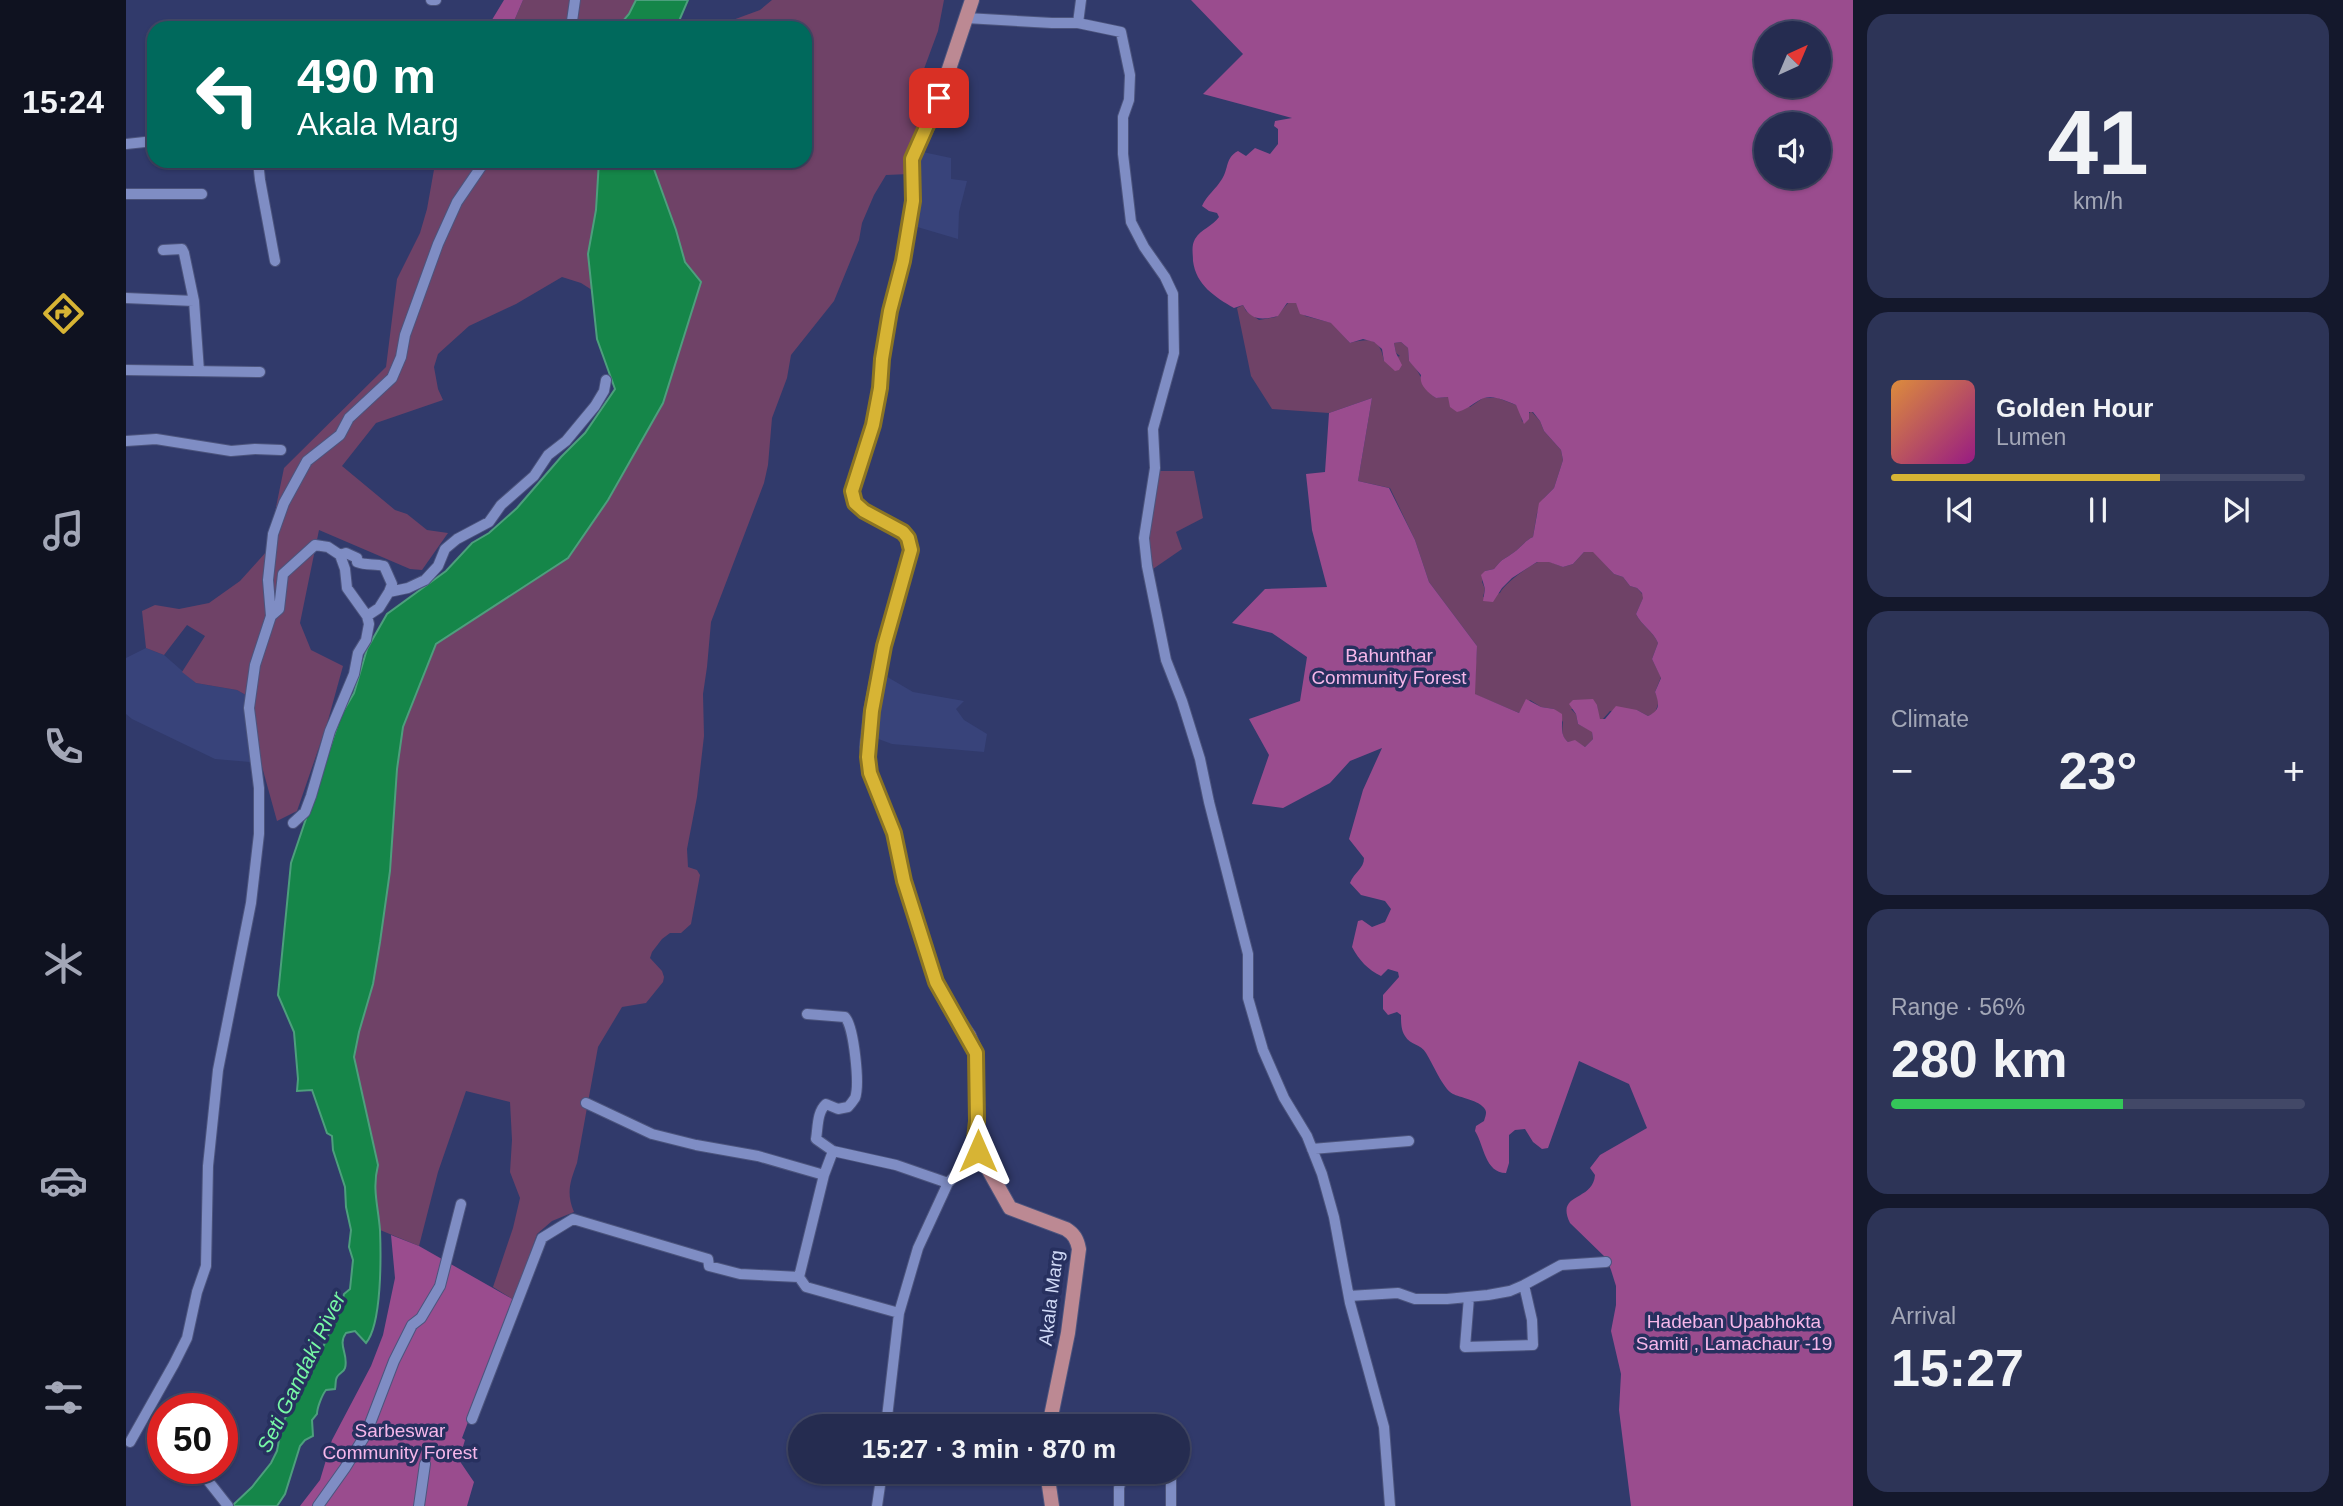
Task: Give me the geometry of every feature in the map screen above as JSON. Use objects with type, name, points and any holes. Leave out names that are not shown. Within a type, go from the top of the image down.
[{"type":"main road","name":"Akala Marg","points":[[972,0],[929,123],[912,159],[913,201],[903,261],[890,311],[873,425],[852,491],[855,503],[864,511],[903,532],[908,538],[911,550],[884,646],[872,711],[868,757],[870,773],[894,833],[904,881],[933,975],[941,995],[969,1036],[976,1053],[975,1139],[978,1151],[1010,1208],[1073,1233],[1079,1249],[1068,1333],[1051,1414]]},
{"type":"main road","points":[[1049,1484],[1052,1506]]},
{"type":"street","points":[[572,21],[575,0]]},
{"type":"street","points":[[1078,23],[1081,0]]},
{"type":"street","points":[[966,18],[1078,23],[1121,32],[1130,75],[1129,100],[1124,117],[1123,154],[1131,222],[1139,239],[1166,277],[1173,294],[1174,353],[1153,429],[1155,468],[1144,538],[1147,566],[1166,660],[1200,759],[1248,954],[1248,998],[1251,1011],[1284,1098],[1307,1136],[1322,1174],[1334,1217],[1349,1296],[1384,1427],[1390,1506]]},
{"type":"street","points":[[126,144],[147,142]]},
{"type":"street","points":[[259,168],[275,261]]},
{"type":"street","points":[[130,1442],[187,1338],[206,1266],[208,1166],[218,1070],[251,903],[258,834],[259,788],[249,708],[255,665],[271,616],[268,580],[273,534],[284,503],[307,461],[340,435],[349,418],[392,378],[438,244],[457,202],[480,168]]},
{"type":"street","points":[[126,194],[202,194]]},
{"type":"street","points":[[163,250],[182,249],[184,253],[194,301],[199,371]]},
{"type":"street","points":[[126,298],[194,301]]},
{"type":"street","points":[[126,370],[260,372]]},
{"type":"street","points":[[388,592],[408,588],[425,580],[438,566],[445,549],[457,539],[489,522],[501,505],[534,476],[548,455],[566,442],[595,406],[604,391],[606,380]]},
{"type":"street","points":[[126,441],[156,439],[231,451],[281,450]]},
{"type":"street","points":[[271,616],[279,609],[284,574],[315,545],[328,547],[340,555],[347,588],[367,616],[369,624],[366,640],[358,653],[354,674],[330,730],[305,812],[293,823]]},
{"type":"street","points":[[340,555],[346,552],[366,566],[384,566],[392,584],[379,608],[367,616]]},
{"type":"street","points":[[807,1014],[845,1017],[849,1022],[858,1073],[855,1098],[848,1107],[838,1109],[827,1104],[821,1108],[816,1139],[833,1151],[896,1165],[948,1183]]},
{"type":"street","points":[[586,1103],[652,1134],[758,1156],[824,1175]]},
{"type":"street","points":[[1312,1149],[1409,1141]]},
{"type":"street","points":[[799,1278],[824,1175],[833,1151]]},
{"type":"street","points":[[887,1414],[899,1313],[918,1248],[948,1183],[978,1151]]},
{"type":"street","points":[[318,1506],[366,1434],[394,1361],[412,1325],[421,1318],[440,1286],[461,1204]]},
{"type":"street","points":[[472,1419],[542,1238],[573,1219],[708,1259],[709,1266],[740,1274],[799,1278],[806,1287],[899,1313]]},
{"type":"street","points":[[1349,1296],[1398,1293],[1415,1299],[1469,1297],[1510,1291],[1562,1265],[1606,1262]]},
{"type":"street","points":[[1469,1297],[1465,1347],[1533,1345],[1532,1320],[1524,1285]]},
{"type":"street","points":[[419,1506],[425,1464]]},
{"type":"street","points":[[210,1484],[228,1506]]},
{"type":"street","points":[[877,1506],[880,1484]]},
{"type":"street","points":[[1119,1506],[1120,1484]]},
{"type":"street","points":[[1171,1484],[1171,1506]]},
{"type":"shaded area","points":[[523,0],[636,0],[623,21],[514,21]]},
{"type":"shaded area","points":[[636,0],[688,0],[679,21],[623,21]]},
{"type":"shaded area","points":[[772,0],[944,0],[938,31],[911,110],[928,117],[909,174],[886,175],[862,223],[859,240],[834,301],[791,355],[787,378],[772,418],[764,483],[711,622],[703,694],[704,736],[697,797],[687,849],[688,867],[697,870],[700,875],[691,924],[681,933],[670,933],[652,952],[650,958],[662,971],[663,982],[646,1003],[622,1007],[598,1047],[570,1188],[574,1212],[552,1221],[537,1234],[514,1300],[493,1287],[520,1198],[510,1172],[510,1102],[466,1091],[438,1172],[419,1246],[380,1230],[374,1181],[378,1165],[354,1057],[373,984],[380,942],[390,871],[397,769],[403,727],[435,644],[568,558],[608,500],[663,402],[701,282],[685,262],[654,168],[812,168],[812,21],[730,21],[760,10]]},
{"type":"shaded area","points":[[918,151],[951,158],[951,179],[967,181],[959,212],[958,239],[914,226]]},
{"type":"shaded area","points":[[434,168],[599,168],[596,210],[588,254],[592,290],[562,277],[516,304],[469,326],[438,354],[434,367],[443,400],[376,423],[342,466],[395,510],[407,514],[427,530],[448,533],[422,570],[410,569],[319,530],[300,623],[311,650],[343,666],[327,724],[297,811],[277,821],[261,763],[251,698],[237,690],[196,683],[182,672],[205,636],[187,625],[164,655],[146,648],[142,611],[155,605],[179,609],[209,603],[240,581],[267,551],[284,468],[386,367],[397,279],[420,233]]},
{"type":"shaded area","points":[[599,168],[654,168],[685,262],[701,282],[663,403],[608,500],[568,558],[436,644],[403,727],[397,769],[390,871],[380,942],[373,984],[354,1057],[378,1165],[375,1190],[380,1230],[380,1272],[375,1321],[366,1343],[355,1331],[346,1333],[343,1342],[346,1358],[344,1371],[336,1378],[335,1389],[326,1390],[323,1395],[317,1414],[312,1420],[313,1436],[300,1446],[285,1494],[277,1506],[232,1506],[252,1487],[277,1451],[282,1424],[320,1354],[344,1294],[350,1289],[353,1260],[349,1247],[351,1230],[345,1187],[333,1150],[332,1136],[327,1133],[312,1090],[297,1091],[294,1032],[278,995],[291,863],[341,715],[354,693],[367,649],[387,614],[446,571],[472,543],[489,533],[517,508],[585,433],[615,389],[597,339],[588,254],[596,210]]},
{"type":"shaded area","points":[[1289,302],[1296,303],[1305,316],[1332,323],[1350,343],[1368,340],[1377,344],[1384,361],[1400,356],[1396,353],[1394,343],[1401,342],[1408,348],[1409,361],[1436,398],[1448,397],[1470,407],[1483,398],[1498,398],[1516,405],[1522,422],[1531,411],[1540,421],[1544,431],[1561,450],[1563,460],[1554,488],[1544,498],[1537,513],[1533,537],[1494,569],[1485,571],[1482,582],[1485,589],[1483,597],[1500,593],[1512,579],[1541,561],[1563,567],[1573,564],[1584,552],[1594,552],[1614,574],[1623,577],[1644,596],[1636,614],[1658,643],[1652,659],[1661,677],[1655,692],[1659,701],[1655,713],[1648,716],[1637,710],[1610,711],[1602,720],[1598,718],[1597,705],[1571,709],[1576,714],[1578,724],[1592,731],[1593,739],[1585,747],[1575,741],[1566,740],[1562,733],[1563,722],[1554,709],[1541,707],[1530,700],[1519,713],[1474,694],[1477,646],[1429,582],[1415,540],[1390,488],[1358,481],[1372,398],[1329,413],[1272,409],[1251,376],[1237,308],[1243,305],[1246,311],[1259,320],[1276,317]]},
{"type":"shaded area","points":[[1158,471],[1194,471],[1203,518],[1176,532],[1182,549],[1150,571],[1148,524]]},
{"type":"shaded area","points":[[146,648],[164,655],[196,683],[237,690],[251,698],[261,763],[215,759],[126,714],[126,658]]},
{"type":"shaded area","points":[[884,675],[913,692],[964,701],[956,709],[964,720],[987,734],[984,752],[892,744],[873,737]]},
{"type":"green space","points":[[504,0],[523,0],[514,21],[491,21]]},
{"type":"green space","points":[[1191,0],[1853,0],[1853,1506],[1631,1506],[1619,1410],[1621,1374],[1611,1331],[1616,1286],[1606,1258],[1570,1223],[1567,1213],[1567,1206],[1571,1201],[1593,1184],[1595,1175],[1590,1168],[1600,1155],[1647,1128],[1629,1084],[1579,1061],[1548,1148],[1542,1149],[1533,1142],[1525,1129],[1515,1130],[1509,1135],[1509,1163],[1506,1173],[1499,1172],[1489,1163],[1475,1131],[1476,1126],[1484,1121],[1485,1109],[1477,1102],[1449,1091],[1424,1050],[1405,1036],[1401,1015],[1397,1012],[1388,1015],[1383,1009],[1383,995],[1399,977],[1398,972],[1388,969],[1381,976],[1376,974],[1364,964],[1352,947],[1358,921],[1362,920],[1372,927],[1385,922],[1391,909],[1385,901],[1361,895],[1350,883],[1364,858],[1349,839],[1363,790],[1382,748],[1350,761],[1330,783],[1283,808],[1252,804],[1269,755],[1249,719],[1300,701],[1307,657],[1272,633],[1232,623],[1265,589],[1327,587],[1312,530],[1306,474],[1325,472],[1329,413],[1372,398],[1358,481],[1389,488],[1415,540],[1429,582],[1477,646],[1475,694],[1519,713],[1526,699],[1541,707],[1554,709],[1562,714],[1562,733],[1565,739],[1568,742],[1575,740],[1585,747],[1593,739],[1592,732],[1578,724],[1576,714],[1569,704],[1573,700],[1593,699],[1600,719],[1605,719],[1616,706],[1637,710],[1648,716],[1657,709],[1655,692],[1661,678],[1652,659],[1658,643],[1636,614],[1643,598],[1642,593],[1630,586],[1623,577],[1614,574],[1593,552],[1584,552],[1573,564],[1563,567],[1549,562],[1537,562],[1512,578],[1493,602],[1483,601],[1485,589],[1481,575],[1494,569],[1533,537],[1539,503],[1554,488],[1563,460],[1561,450],[1544,431],[1533,412],[1529,412],[1529,419],[1524,424],[1516,405],[1492,397],[1457,412],[1450,407],[1448,397],[1436,398],[1424,388],[1421,375],[1409,361],[1408,348],[1401,342],[1394,343],[1402,365],[1395,371],[1384,361],[1382,349],[1374,342],[1363,339],[1350,343],[1331,323],[1300,314],[1296,303],[1287,303],[1278,316],[1253,317],[1243,305],[1234,308],[1213,295],[1202,284],[1193,261],[1193,244],[1219,217],[1217,213],[1202,206],[1204,202],[1222,179],[1234,154],[1238,151],[1246,156],[1255,148],[1270,154],[1278,144],[1275,121],[1292,118],[1203,94],[1243,54]]},
{"type":"green space","name":"Sarbeswar Community Forest","points":[[391,1235],[419,1246],[514,1300],[462,1438],[465,1440],[459,1460],[474,1482],[467,1506],[300,1506],[320,1480],[332,1440],[371,1366],[383,1335],[395,1278]]},
{"type":"route","points":[[939,98],[912,159],[913,201],[903,261],[890,311],[873,425],[852,491],[855,503],[868,514],[903,532],[910,544],[910,558],[884,646],[868,737],[868,757],[870,773],[894,833],[904,881],[936,982],[941,995],[969,1036],[976,1053],[975,1139],[978,1151]]},
{"type":"park label","name":"Bahunthar Community Forest","points":[[1389,666]]},
{"type":"park label","name":"Hadeban Upabhokta Samiti , Lamachaur -19","points":[[1734,1332]]},
{"type":"water label","name":"Seti Gandaki River","points":[[301,1372]]}]
